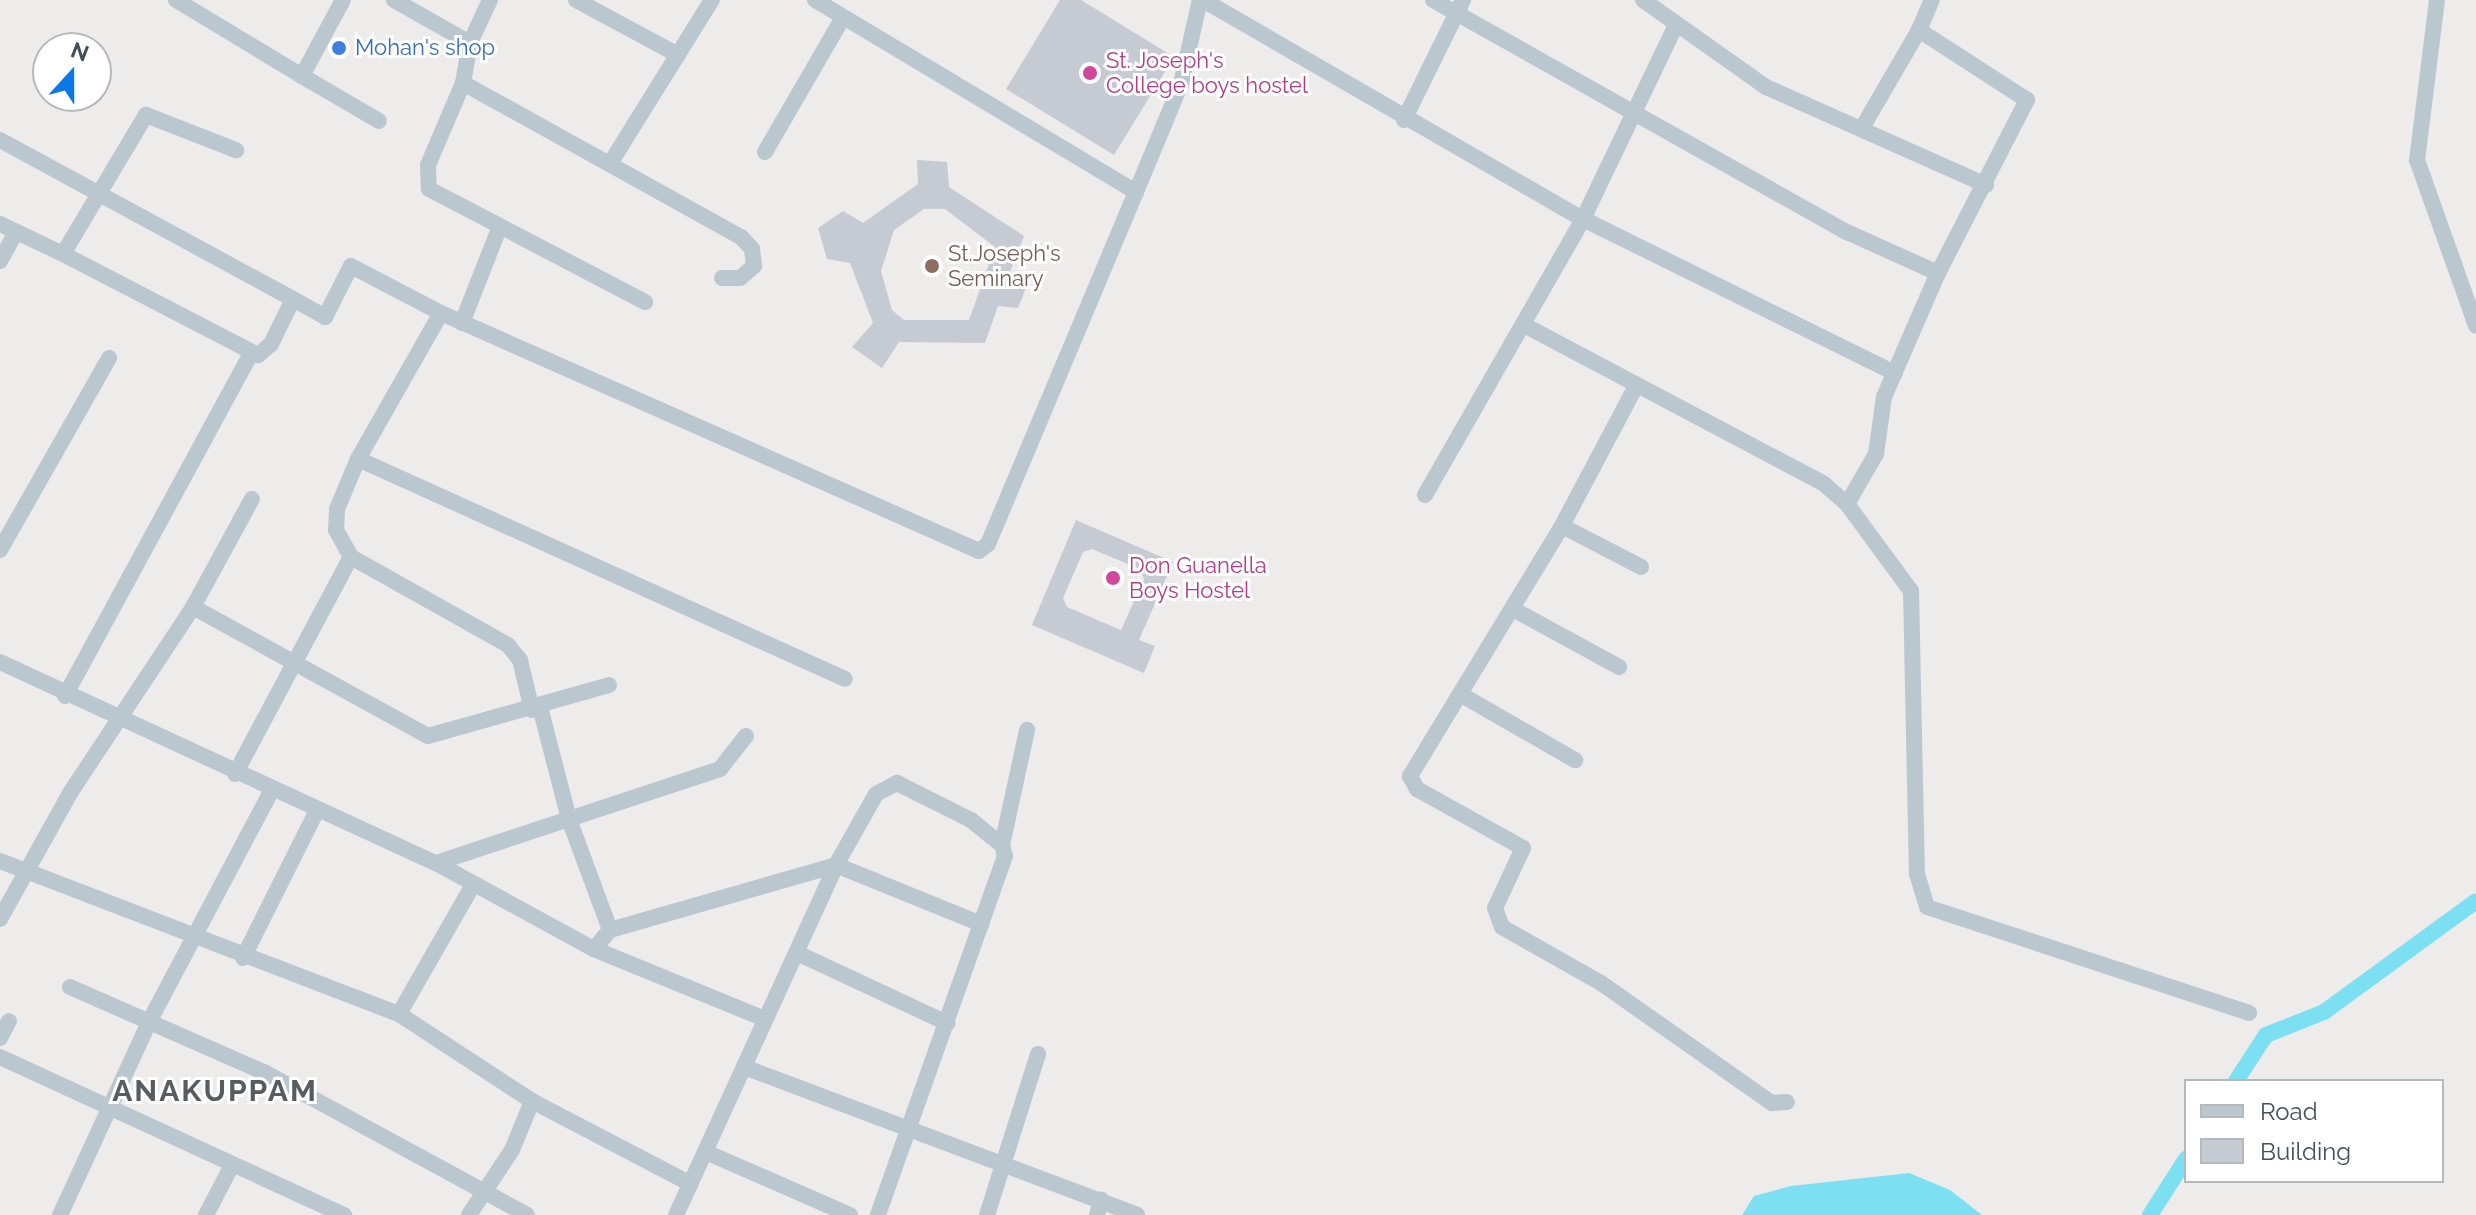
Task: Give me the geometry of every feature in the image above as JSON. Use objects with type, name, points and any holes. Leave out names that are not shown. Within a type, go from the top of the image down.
[{"type":"street","points":[[176,0],[379,121]]},
{"type":"street","points":[[302,76],[343,0]]},
{"type":"street","points":[[394,0],[470,43]]},
{"type":"street","points":[[490,0],[470,43],[463,83],[425,176],[436,195],[645,302]]},
{"type":"street","points":[[576,0],[678,55]]},
{"type":"street","points":[[611,162],[712,0]]},
{"type":"street","points":[[815,0],[842,19],[1136,192]]},
{"type":"street","points":[[0,140],[100,190],[325,317],[351,266],[462,323],[965,550],[979,551],[988,544],[1181,84],[1202,0],[1404,120],[1583,219],[1895,373]]},
{"type":"street","points":[[1433,0],[1459,6],[1637,117],[1847,232],[1938,273]]},
{"type":"street","points":[[1643,0],[1675,27],[1766,87],[1986,185]]},
{"type":"street","points":[[1862,128],[1919,30],[1932,0]]},
{"type":"street","points":[[2437,0],[2417,160],[2476,326]]},
{"type":"street","points":[[1404,120],[1459,6]]},
{"type":"street","points":[[765,152],[842,19]]},
{"type":"street","points":[[1425,495],[1526,326],[1637,117],[1675,27]]},
{"type":"street","points":[[1847,504],[1876,454],[1884,397],[1938,273],[1986,185],[2027,100],[1919,30]]},
{"type":"street","points":[[463,83],[611,162],[741,237],[752,249],[754,266],[740,278],[722,278]]},
{"type":"street","points":[[63,254],[146,115],[236,150]]},
{"type":"street","points":[[0,224],[251,353]]},
{"type":"street","points":[[462,323],[500,226]]},
{"type":"street","points":[[0,261],[16,232]]},
{"type":"street","points":[[65,696],[251,353],[271,344],[293,299]]},
{"type":"street","points":[[441,313],[358,459],[337,509],[336,530],[351,557],[508,645],[520,660],[569,819],[610,930]]},
{"type":"street","points":[[1526,326],[1824,484],[1847,504],[1911,591],[1917,874],[1927,907],[2249,1013]]},
{"type":"street","points":[[0,550],[109,358]]},
{"type":"street","points":[[1636,386],[1562,526],[1410,776],[1417,789],[1523,848],[1495,908],[1497,922],[1601,983],[1772,1103],[1787,1102]]},
{"type":"street","points":[[358,459],[845,679]]},
{"type":"street","points":[[0,919],[70,793],[193,607],[252,499]]},
{"type":"street","points":[[1562,526],[1641,567]]},
{"type":"street","points":[[235,774],[351,557]]},
{"type":"street","points":[[193,607],[293,665],[428,736],[536,709],[609,685]]},
{"type":"street","points":[[1513,609],[1619,667]]},
{"type":"street","points":[[0,662],[65,696],[122,717],[271,792],[436,863],[594,949],[765,1019]]},
{"type":"street","points":[[1460,694],[1575,760]]},
{"type":"street","points":[[878,1215],[1005,856],[1002,845],[1027,730]]},
{"type":"street","points":[[436,863],[720,769],[746,736]]},
{"type":"street","points":[[676,1215],[708,1153],[836,865],[885,784],[897,783],[949,806],[1002,845]]},
{"type":"street","points":[[60,1215],[149,1022],[198,939],[271,792]]},
{"type":"street","points":[[243,958],[317,810]]},
{"type":"street","points":[[0,861],[243,958],[399,1014],[532,1101],[691,1184]]},
{"type":"street","points":[[594,949],[610,930],[836,865],[981,924]]},
{"type":"street","points":[[399,1014],[473,885]]},
{"type":"street","points":[[797,953],[947,1023]]},
{"type":"street","points":[[70,987],[383,1132],[480,1194],[527,1215]]},
{"type":"street","points":[[0,1038],[9,1021]]},
{"type":"street","points":[[987,1215],[1038,1054]]},
{"type":"street","points":[[0,1057],[231,1167],[344,1215]]},
{"type":"street","points":[[744,1067],[908,1125],[1099,1207],[1137,1215]]},
{"type":"street","points":[[469,1215],[480,1194],[512,1150],[532,1101]]},
{"type":"street","points":[[708,1153],[850,1215]]},
{"type":"street","points":[[206,1215],[231,1167]]},
{"type":"water","points":[[1909,1173],[1950,1190],[1982,1215],[1742,1215],[1754,1196],[1791,1186]]},
{"type":"building","name":"St. Joseph's College boys hostel","points":[[1060,0],[1081,0],[1174,57],[1114,155],[1006,89]]},
{"type":"building","name":"St.Joseph's Seminary","points":[[917,160],[947,162],[949,187],[1024,236],[1008,277],[1027,285],[1018,308],[998,306],[985,343],[899,342],[882,368],[852,347],[873,323],[850,263],[827,259],[818,228],[843,211],[863,223],[918,184]],"holes":[[[924,209],[945,209],[995,247],[969,320],[904,320],[892,310],[881,271],[894,230]]]},
{"type":"building","name":"Don Guanella Boys Hostel","points":[[1076,520],[1173,562],[1139,640],[1155,646],[1144,673],[1032,625]],"holes":[[[1092,549],[1140,569],[1144,579],[1121,630],[1067,607],[1063,598],[1083,552]]]},
{"type":"waterway","points":[[2237,1079],[2266,1035],[2324,1012],[2476,901]]},
{"type":"waterway","points":[[2150,1215],[2184,1162]]},
{"type":"place","name":"Mohan's shop","points":[[339,48]]},
{"type":"place","name":"St. Joseph's College boys hostel","points":[[1090,73]]},
{"type":"place","name":"St.Joseph's Seminary","points":[[932,266]]},
{"type":"place","name":"Don Guanella Boys Hostel","points":[[1113,578]]},
{"type":"district","name":"ANAKUPPAM","points":[[215,1091]]}]
